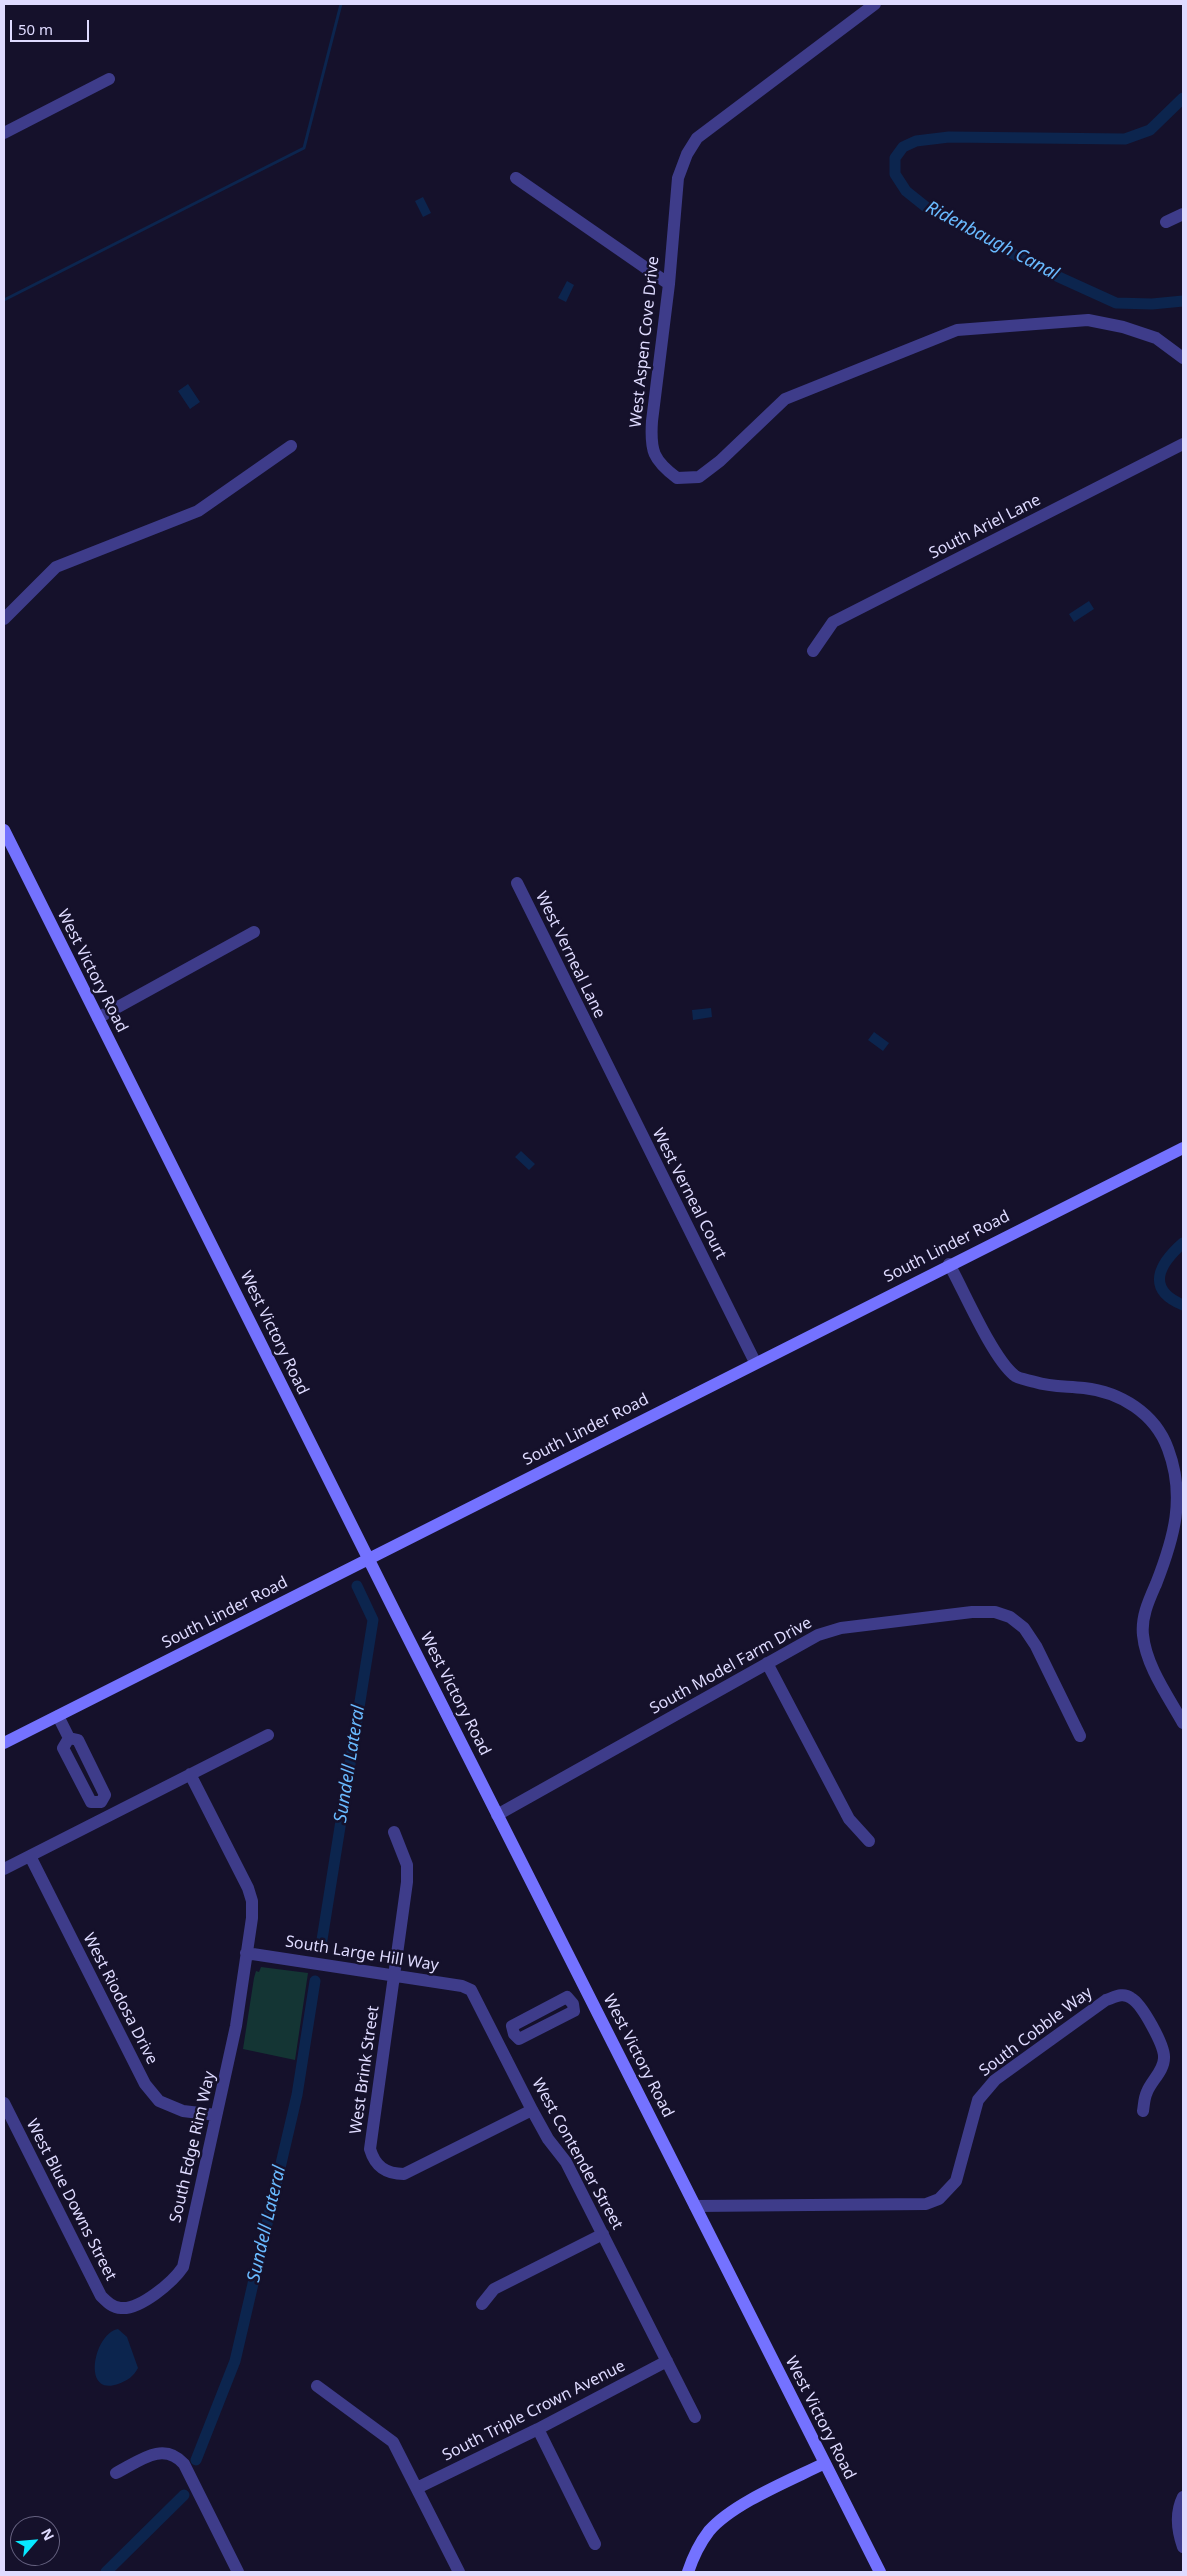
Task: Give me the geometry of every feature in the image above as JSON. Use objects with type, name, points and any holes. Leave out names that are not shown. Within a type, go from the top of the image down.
[{"type":"main road","name":"West Victory Road","points":[[4,830],[368,1559],[880,2572]]},
{"type":"main road","name":"South Linder Road","points":[[4,1744],[755,1362],[1183,1148]]},
{"type":"main road","points":[[688,2572],[696,2551],[717,2523],[734,2510],[825,2463]]},
{"type":"street","name":"West Aspen Cove Drive","points":[[875,4],[697,138],[687,154],[678,178],[669,284],[650,444],[658,464],[677,478],[699,477],[720,461],[785,399],[957,330],[1088,320],[1122,327],[1156,338],[1183,358]]},
{"type":"street","points":[[4,133],[109,79]]},
{"type":"street","points":[[516,178],[669,284]]},
{"type":"street","points":[[1166,222],[1183,214]]},
{"type":"street","name":"South Ariel Lane","points":[[813,651],[833,622],[1183,444]]},
{"type":"street","points":[[4,619],[56,567],[198,511],[291,446]]},
{"type":"street","name":"West Verneal Lane","points":[[517,883],[595,1041]]},
{"type":"street","points":[[98,1018],[254,932]]},
{"type":"street","name":"West Verneal Court","points":[[595,1041],[755,1362]]},
{"type":"street","points":[[949,1264],[995,1352],[1014,1376],[1045,1385],[1085,1388],[1117,1396],[1135,1406],[1153,1423],[1168,1448],[1179,1496],[1178,1505],[1174,1531],[1144,1613],[1142,1633],[1149,1660],[1183,1723]]},
{"type":"street","name":"South Model Farm Drive","points":[[497,1814],[818,1635],[841,1628],[972,1612],[995,1612],[1010,1617],[1024,1628],[1036,1646],[1080,1736]]},
{"type":"street","points":[[767,1663],[849,1820],[869,1841]]},
{"type":"street","points":[[58,1716],[69,1738],[78,1740],[105,1795],[101,1802],[108,1816]]},
{"type":"street","points":[[4,1869],[268,1735]]},
{"type":"street","name":"South Edge Rim Way","points":[[115,2307],[128,2308],[163,2290],[175,2279],[183,2267],[236,2026],[252,1918],[252,1901],[248,1888],[190,1774]]},
{"type":"street","name":"West Brink Street","points":[[394,1832],[407,1865],[407,1882],[370,2149],[373,2160],[379,2167],[388,2172],[404,2174],[532,2110]]},
{"type":"street","name":"West Riodosa Drive","points":[[30,1856],[145,2084],[159,2101],[183,2111],[216,2115]]},
{"type":"street","name":"South Large Hill Way","points":[[246,1953],[462,1986],[471,1990]]},
{"type":"street","name":"West Contender Street","points":[[471,1990],[532,2110],[548,2138],[566,2162],[694,2417]]},
{"type":"street","name":"South Cobble Way","points":[[695,2206],[926,2204],[939,2198],[956,2181],[978,2100],[986,2090],[995,2080],[1106,2000],[1121,1994],[1131,1998],[1142,2008],[1162,2048],[1164,2058],[1160,2070],[1146,2094],[1143,2111]]},
{"type":"street","points":[[498,2041],[514,2034],[512,2026],[567,1998],[573,2004],[589,1996]]},
{"type":"street","name":"West Blue Downs Street","points":[[4,2103],[9,2125],[101,2296],[115,2307]]},
{"type":"street","points":[[482,2304],[494,2289],[603,2234]]},
{"type":"street","name":"South Triple Crown Avenue","points":[[417,2488],[538,2429],[666,2361]]},
{"type":"street","points":[[317,2386],[392,2442],[459,2572]]},
{"type":"street","points":[[538,2429],[596,2544]]},
{"type":"street","points":[[116,2473],[153,2455],[171,2453],[184,2464],[238,2572]]},
{"type":"street","points":[[1183,2496],[1177,2510],[1179,2536],[1183,2547]]},
{"type":"green space","points":[[261,1967],[308,1973],[295,2060],[243,2049],[254,1978],[256,1971],[259,1972]]},
{"type":"water","points":[[423,197],[431,213],[423,217],[415,201]]},
{"type":"water","points":[[567,281],[574,285],[566,302],[558,298]]},
{"type":"water","points":[[188,384],[200,402],[190,409],[178,391]]},
{"type":"water","points":[[1089,601],[1094,609],[1074,622],[1069,614]]},
{"type":"water","points":[[711,1008],[712,1017],[693,1020],[692,1010]]},
{"type":"water","points":[[874,1032],[889,1043],[883,1051],[868,1040]]},
{"type":"water","points":[[521,1151],[535,1164],[529,1170],[515,1157]]},
{"type":"water","points":[[118,2329],[127,2337],[138,2368],[132,2376],[124,2381],[106,2386],[99,2381],[95,2373],[95,2363],[103,2341],[110,2333]]},
{"type":"waterway","points":[[4,300],[304,148],[341,4]]},
{"type":"waterway","name":"Ridenbaugh Canal","points":[[1183,98],[1150,130],[1125,139],[949,137],[916,141],[903,147],[895,158],[895,174],[906,191],[926,207],[1039,268],[1116,303],[1152,304],[1183,301]]},
{"type":"waterway","name":"Ridenbaugh Canal","points":[[1183,1243],[1168,1259],[1162,1268],[1160,1276],[1160,1284],[1164,1292],[1171,1299],[1183,1305]]},
{"type":"waterway","name":"Sundell Lateral","points":[[321,1946],[373,1620],[357,1586]]},
{"type":"waterway","name":"Sundell Lateral","points":[[196,2460],[235,2361],[297,2095],[315,1981]]},
{"type":"waterway","name":"Sundell Lateral","points":[[106,2572],[184,2495]]}]
